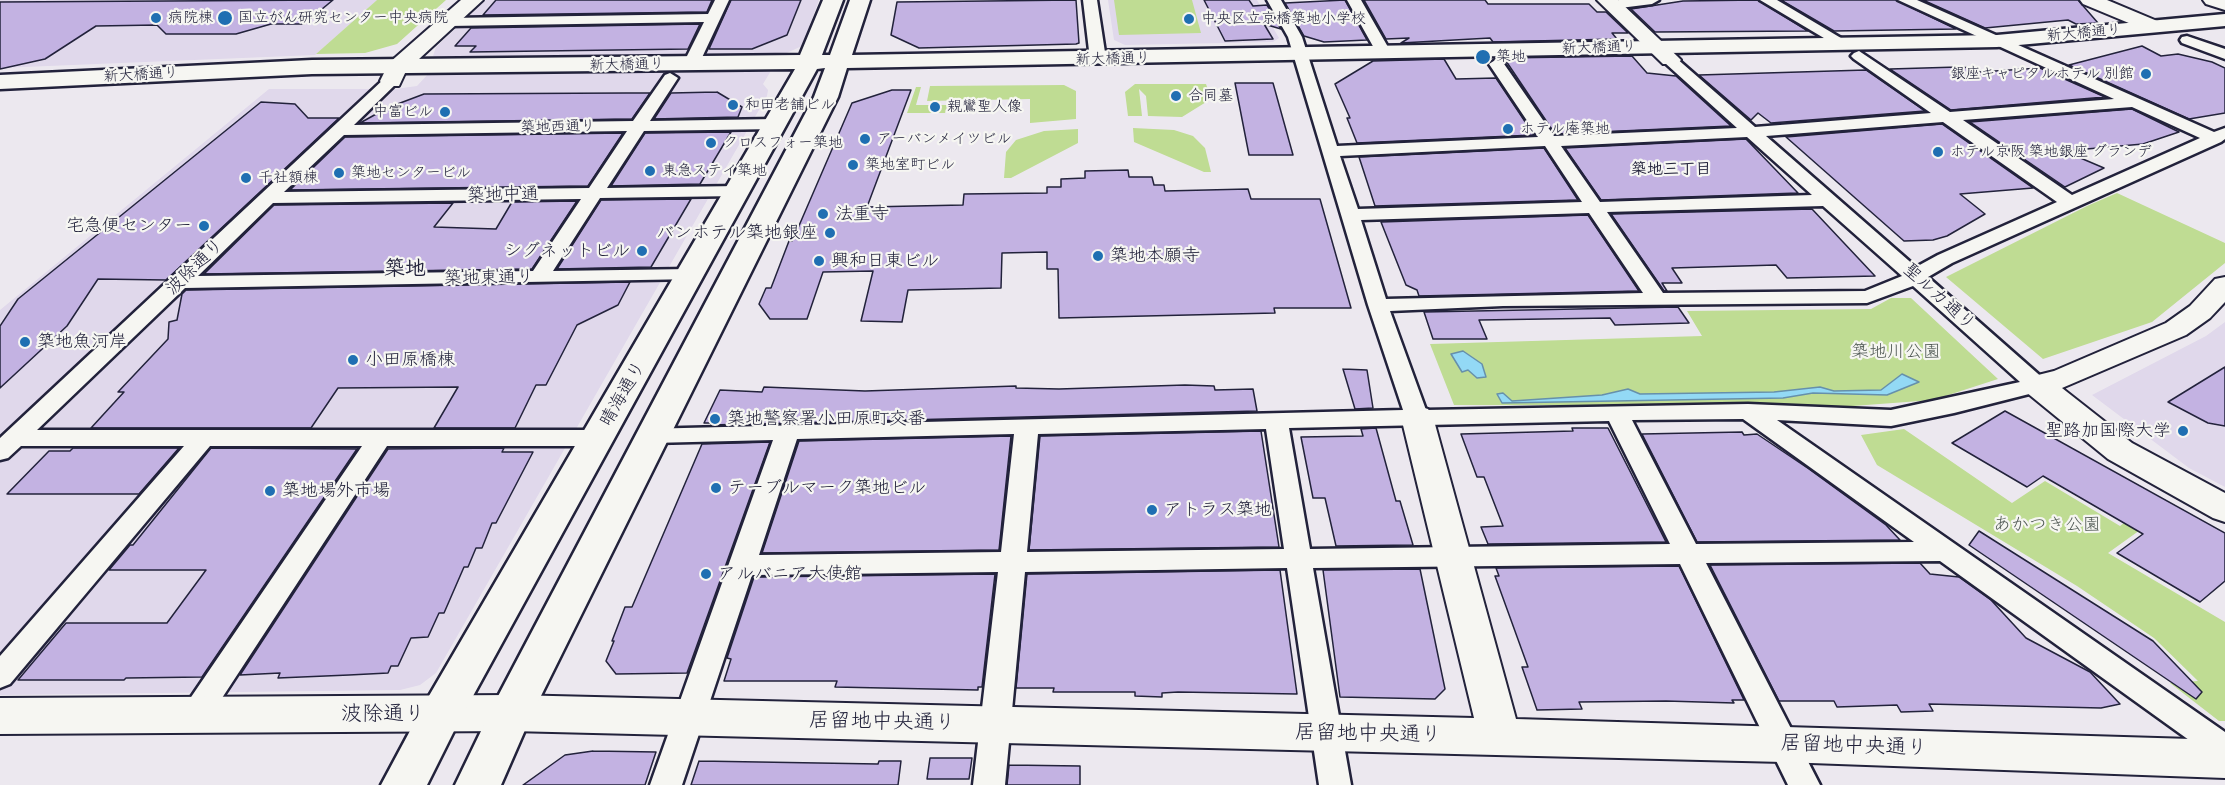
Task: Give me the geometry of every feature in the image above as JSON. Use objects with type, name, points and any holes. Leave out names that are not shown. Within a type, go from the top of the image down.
[{"type":"main road","name":"晴海通り","points":[[478,785],[652,435],[826,97],[821,69],[833,0]]},
{"type":"main road","name":"晴海通り","points":[[404,785],[441,714],[776,124],[821,69],[860,0]]},
{"type":"main road","name":"新大橋通り","points":[[1852,50],[1997,41],[2225,20]]},
{"type":"main road","name":"新大橋通り","points":[[0,96],[394,75],[691,64],[821,69],[1302,62],[1384,54],[1852,50],[2022,52],[2225,36]]},
{"type":"main road","name":"新大橋通り","points":[[0,82],[312,67],[394,75],[670,78],[821,69],[1098,59],[1497,64],[1663,53]]},
{"type":"street","points":[[394,75],[473,0]]},
{"type":"street","points":[[691,64],[722,0]]},
{"type":"street","points":[[1090,0],[1098,59]]},
{"type":"street","points":[[1274,0],[1295,37],[1378,305],[1417,417],[1500,737]]},
{"type":"street","points":[[1354,0],[1384,54]]},
{"type":"street","points":[[1609,3],[1652,0]]},
{"type":"street","points":[[1767,0],[1852,50],[2071,203]]},
{"type":"street","points":[[1905,0],[2134,102],[2220,136]]},
{"type":"street","points":[[2090,0],[2155,27]]},
{"type":"street","points":[[2213,0],[2225,4]]},
{"type":"street","points":[[1609,3],[1663,53]]},
{"type":"street","points":[[449,22],[713,18]]},
{"type":"street","points":[[2187,40],[2225,54]]},
{"type":"street","name":"聖ルカ通り","points":[[1663,53],[2037,385],[2120,451],[2225,509]]},
{"type":"street","points":[[1497,64],[1657,299]]},
{"type":"street","name":"波除通り","points":[[8,445],[340,130],[394,75]]},
{"type":"street","points":[[539,277],[670,78]]},
{"type":"street","points":[[1331,151],[1752,132],[2134,102]]},
{"type":"street","name":"築地西通り","points":[[340,130],[776,124]]},
{"type":"street","points":[[1378,305],[1503,300],[1867,297],[2220,136]]},
{"type":"street","name":"築地中通","points":[[268,198],[738,191]]},
{"type":"street","points":[[1351,215],[1827,200]]},
{"type":"street","name":"築地東通り","points":[[179,282],[690,275]]},
{"type":"street","points":[[652,435],[1748,411],[1891,418],[1954,406],[2064,378],[2176,329],[2200,312],[2225,285]]},
{"type":"street","points":[[1748,411],[2225,749]]},
{"type":"street","points":[[1617,413],[1804,785]]},
{"type":"street","points":[[1276,420],[1335,785]]},
{"type":"street","points":[[989,785],[1027,426]]},
{"type":"street","points":[[666,785],[788,432]]},
{"type":"street","points":[[8,445],[204,438],[598,438]]},
{"type":"street","points":[[0,676],[204,438]]},
{"type":"street","points":[[195,715],[380,438]]},
{"type":"street","points":[[742,566],[1946,551]]},
{"type":"street","name":"波除通り","points":[[0,716],[512,713]]},
{"type":"street","name":"居留地中央通り","points":[[512,713],[1783,744],[2225,759]]},
{"type":"shaded area","points":[[0,0],[377,0],[315,55],[0,68]]},
{"type":"shaded area","name":"築地場外市場","points":[[486,0],[819,0],[802,46],[780,56],[763,84],[768,90],[767,96],[436,673],[420,685],[400,690],[0,695],[0,310],[269,89],[395,89],[417,86],[441,60],[433,56],[436,47]]},
{"type":"shaded area","name":"中央区立京橋築地小学校","points":[[1108,0],[1257,0],[1279,38],[1273,42],[1125,45],[1114,40]]},
{"type":"shaded area","name":"聖路加国際大学","points":[[2225,322],[2225,487],[2189,468],[2092,395],[2206,336]]},
{"type":"green space","points":[[377,0],[446,0],[397,44],[365,53],[316,54]]},
{"type":"green space","points":[[1114,0],[1192,0],[1201,33],[1119,35]]},
{"type":"green space","points":[[1135,84],[1206,84],[1211,99],[1182,117],[1148,116],[1146,96],[1139,89],[1142,116],[1128,116],[1125,92]]},
{"type":"green space","points":[[1064,85],[1076,91],[1076,119],[1030,123],[1030,99],[927,101],[930,86]]},
{"type":"green space","points":[[916,87],[921,87],[916,105],[948,105],[945,113],[907,113]]},
{"type":"green space","points":[[1133,128],[1174,130],[1193,136],[1205,148],[1211,172],[1204,172],[1134,142]]},
{"type":"green space","points":[[1078,129],[1078,143],[1011,178],[1004,178],[1006,152],[1016,140],[1044,131]]},
{"type":"green space","name":"築地川公園","points":[[2117,193],[2225,243],[2225,263],[2152,322],[2043,359],[1946,277],[2087,206]]},
{"type":"green space","name":"築地川公園","points":[[1891,298],[1911,298],[1998,379],[1933,400],[1853,406],[1454,405],[1430,344],[1702,336],[1687,311],[1871,309]]},
{"type":"green space","name":"あかつき公園","points":[[1904,429],[2012,503],[2045,481],[2120,526],[2159,496],[2175,505],[2108,553],[2225,622],[2225,721],[2219,721],[2170,683],[2198,681],[2154,638],[2077,586],[1877,465],[1861,435]]},
{"type":"water","points":[[1463,351],[1482,364],[1486,377],[1477,378],[1468,370],[1462,372],[1451,354]]},
{"type":"water","points":[[1902,374],[1919,382],[1887,395],[1813,393],[1783,398],[1502,403],[1497,394],[1503,393],[1512,401],[1602,395],[1628,389],[1640,394],[1774,392],[1820,387],[1834,391],[1881,390]]},
{"type":"building","points":[[333,0],[304,24],[271,24],[236,34],[166,34],[157,25],[96,26],[45,59],[0,69],[0,2]]},
{"type":"building","points":[[496,0],[712,0],[707,12],[483,15]]},
{"type":"building","points":[[731,0],[801,0],[787,35],[752,49],[709,49]]},
{"type":"building","points":[[1076,0],[1079,43],[1076,44],[919,48],[891,35],[897,2]]},
{"type":"building","points":[[1204,0],[1249,0],[1253,6],[1267,5],[1281,29],[1264,24],[1273,39],[1225,41]]},
{"type":"building","points":[[1345,0],[1367,40],[1324,42],[1304,36],[1285,3]]},
{"type":"building","points":[[1364,0],[1485,0],[1488,4],[1589,4],[1597,12],[1606,12],[1628,33],[1612,33],[1617,39],[1493,42],[1490,38],[1401,43],[1409,38],[1386,39]]},
{"type":"building","points":[[1758,0],[1808,31],[1655,32],[1631,9],[1683,1]]},
{"type":"building","points":[[1781,0],[1896,0],[1956,29],[1834,31]]},
{"type":"building","points":[[1923,0],[2078,0],[2098,23],[2076,24],[2068,20],[1985,28]]},
{"type":"building","points":[[700,24],[688,49],[470,52],[476,46],[455,46],[471,28]]},
{"type":"building","points":[[2142,46],[2161,56],[2178,54],[2212,62],[2225,68],[2225,113],[2189,119],[2069,65]]},
{"type":"building","points":[[1632,56],[1647,73],[1676,76],[1731,126],[1555,134],[1504,58]]},
{"type":"building","points":[[1444,59],[1456,79],[1496,78],[1534,135],[1357,143],[1347,118],[1350,118],[1335,84],[1373,61]]},
{"type":"building","points":[[1974,68],[1980,72],[2040,68],[2105,97],[1951,110],[1890,69]]},
{"type":"building","points":[[1866,70],[1925,111],[1771,123],[1758,113],[1751,120],[1699,75]]},
{"type":"building","points":[[1235,83],[1273,83],[1293,155],[1249,155]]},
{"type":"building","points":[[892,90],[911,90],[867,207],[963,205],[964,194],[1047,193],[1047,187],[1061,187],[1061,179],[1085,178],[1085,171],[1128,170],[1129,177],[1152,177],[1154,185],[1164,185],[1165,191],[1248,189],[1251,199],[1320,199],[1351,308],[1274,308],[1275,313],[1059,318],[1058,269],[1047,269],[1047,252],[1002,253],[1001,288],[908,290],[902,322],[861,321],[873,271],[823,272],[807,319],[770,319],[759,304],[766,288],[771,288],[789,241],[792,241],[798,228],[852,103]]},
{"type":"building","points":[[717,92],[742,107],[738,117],[654,119],[671,93]]},
{"type":"building","points":[[650,93],[632,119],[360,123],[387,108],[424,94]]},
{"type":"building","points":[[261,102],[295,104],[308,118],[339,118],[166,280],[98,279],[67,326],[0,388],[0,326],[18,299]]},
{"type":"building","points":[[2132,109],[2179,132],[2143,144],[2064,151],[2104,168],[2065,187],[1970,122]]},
{"type":"building","points":[[1942,124],[2033,188],[1960,194],[1985,214],[1947,236],[1933,240],[1904,241],[1786,137]]},
{"type":"building","points":[[731,132],[700,184],[611,186],[645,133]]},
{"type":"building","points":[[623,133],[588,186],[290,190],[345,137]]},
{"type":"building","points":[[1746,139],[1798,193],[1601,200],[1565,148]]},
{"type":"building","points":[[1544,148],[1578,200],[1375,206],[1359,157]]},
{"type":"building","points":[[691,199],[651,267],[557,269],[601,200]]},
{"type":"building","points":[[577,201],[532,269],[204,274],[274,205],[453,203],[434,227],[496,229],[512,202]]},
{"type":"building","points":[[1812,209],[1875,276],[1787,278],[1776,265],[1672,268],[1682,283],[1662,283],[1667,291],[1664,291],[1611,214]]},
{"type":"building","points":[[1588,215],[1639,291],[1419,296],[1417,290],[1406,285],[1381,222]]},
{"type":"building","points":[[630,282],[618,305],[577,325],[546,385],[536,385],[515,428],[434,428],[458,387],[338,388],[311,428],[91,428],[124,392],[118,392],[168,339],[169,322],[177,320],[182,294],[186,290]]},
{"type":"building","points":[[1678,307],[1689,323],[1615,325],[1610,318],[1479,320],[1487,339],[1433,339],[1424,312]]},
{"type":"building","points":[[2225,367],[2225,426],[2208,423],[2168,402]]},
{"type":"building","points":[[1343,369],[1367,370],[1373,408],[1355,409]]},
{"type":"building","points":[[1016,386],[1016,388],[1059,389],[1214,386],[1215,390],[1253,389],[1257,411],[711,425],[712,423],[704,423],[720,390],[762,392],[764,387],[865,391]]},
{"type":"building","points":[[2005,411],[2225,533],[2225,581],[2200,602],[2117,553],[2143,534],[2043,476],[2027,487],[1952,443]]},
{"type":"building","points":[[1376,428],[1396,501],[1400,501],[1413,545],[1336,546],[1325,498],[1313,498],[1301,437],[1363,436],[1361,429]]},
{"type":"building","points":[[1572,428],[1608,428],[1666,542],[1488,544],[1481,527],[1503,526],[1484,477],[1477,477],[1461,434],[1573,431]]},
{"type":"building","name":"アトラス築地","points":[[1261,431],[1279,547],[1029,550],[1040,436]]},
{"type":"building","points":[[1742,432],[1744,435],[1757,434],[1809,469],[1886,525],[1900,540],[1697,542],[1642,434]]},
{"type":"building","points":[[1011,436],[999,550],[762,553],[799,441]]},
{"type":"building","points":[[770,442],[687,673],[616,674],[606,661],[614,641],[612,641],[625,607],[632,607],[702,444]]},
{"type":"building","points":[[73,448],[179,448],[139,494],[7,494],[49,451],[70,451]]},
{"type":"building","points":[[211,448],[357,449],[202,677],[18,680],[66,623],[167,623],[206,570],[109,570],[130,545],[133,545]]},
{"type":"building","points":[[504,448],[502,452],[533,452],[496,523],[492,523],[482,548],[476,548],[468,567],[464,567],[444,613],[439,613],[428,637],[411,638],[398,666],[391,666],[388,673],[278,678],[280,673],[240,675],[388,449]]},
{"type":"building","points":[[1979,531],[2153,641],[2202,692],[2196,699],[1969,545]]},
{"type":"building","points":[[1920,563],[1930,574],[1959,577],[1991,600],[2026,638],[2090,672],[2120,704],[2101,708],[1929,704],[1933,711],[1901,712],[1897,705],[1837,707],[1834,701],[1779,701],[1710,565]]},
{"type":"building","points":[[1679,566],[1744,700],[1732,700],[1734,703],[1579,702],[1582,709],[1537,710],[1522,667],[1528,667],[1495,576],[1499,576],[1496,568]]},
{"type":"building","points":[[1420,569],[1445,689],[1435,699],[1340,697],[1323,570]]},
{"type":"building","points":[[1280,570],[1297,694],[1178,692],[1162,693],[1162,697],[1135,696],[1135,692],[1053,692],[1054,688],[1016,688],[1027,574]]},
{"type":"building","points":[[995,574],[982,687],[978,687],[978,690],[835,687],[837,681],[724,681],[731,659],[727,658],[754,577]]},
{"type":"building","points":[[593,751],[656,752],[645,785],[523,785],[565,755]]},
{"type":"building","points":[[930,758],[972,758],[969,779],[927,779]]},
{"type":"building","points":[[699,761],[878,764],[879,761],[901,761],[898,785],[691,785]]},
{"type":"building","points":[[1009,765],[1080,766],[1080,785],[1007,785]]},
{"type":"place","name":"病院棟","points":[[156,18]]},
{"type":"place","name":"国立がん研究センター中央病院","points":[[225,18]]},
{"type":"place","name":"中央区立京橋築地小学校","points":[[1189,19]]},
{"type":"place","name":"築地","points":[[1483,57]]},
{"type":"place","name":"銀座キャピタルホテル 別館","points":[[2146,74]]},
{"type":"place","name":"合同墓","points":[[1176,96]]},
{"type":"place","name":"和田老舗ビル","points":[[733,105]]},
{"type":"place","name":"親鸞聖人像","points":[[935,107]]},
{"type":"place","name":"中富ビル","points":[[445,112]]},
{"type":"place","name":"ホテル庵築地","points":[[1508,129]]},
{"type":"place","name":"アーバンメイツビル","points":[[865,139]]},
{"type":"place","name":"クロスフォー築地","points":[[711,143]]},
{"type":"place","name":"ホテル京阪 築地銀座 グランデ","points":[[1938,152]]},
{"type":"place","name":"築地室町ビル","points":[[853,165]]},
{"type":"place","name":"東急ステイ築地","points":[[650,171]]},
{"type":"place","name":"築地センタービル","points":[[339,173]]},
{"type":"place","name":"千社額棟","points":[[246,178]]},
{"type":"place","name":"法重寺","points":[[823,214]]},
{"type":"place","name":"宅急便センター","points":[[204,226]]},
{"type":"place","name":"バンホテル築地銀座","points":[[830,233]]},
{"type":"place","name":"シグネットビル","points":[[642,251]]},
{"type":"place","name":"築地本願寺","points":[[1098,256]]},
{"type":"place","name":"興和日東ビル","points":[[819,261]]},
{"type":"place","name":"築地魚河岸","points":[[25,342]]},
{"type":"place","name":"小田原橋棟","points":[[353,360]]},
{"type":"place","name":"築地警察署小田原町交番","points":[[715,419]]},
{"type":"place","name":"聖路加国際大学","points":[[2183,431]]},
{"type":"place","name":"テーブルマーク築地ビル","points":[[716,488]]},
{"type":"place","name":"築地場外市場","points":[[270,491]]},
{"type":"place","name":"アトラス築地","points":[[1152,510]]},
{"type":"place","name":"アルバニア大使館","points":[[706,574]]},
{"type":"district","name":"築地三丁目","points":[[1671,170]]},
{"type":"district","name":"築地","points":[[405,269]]}]
